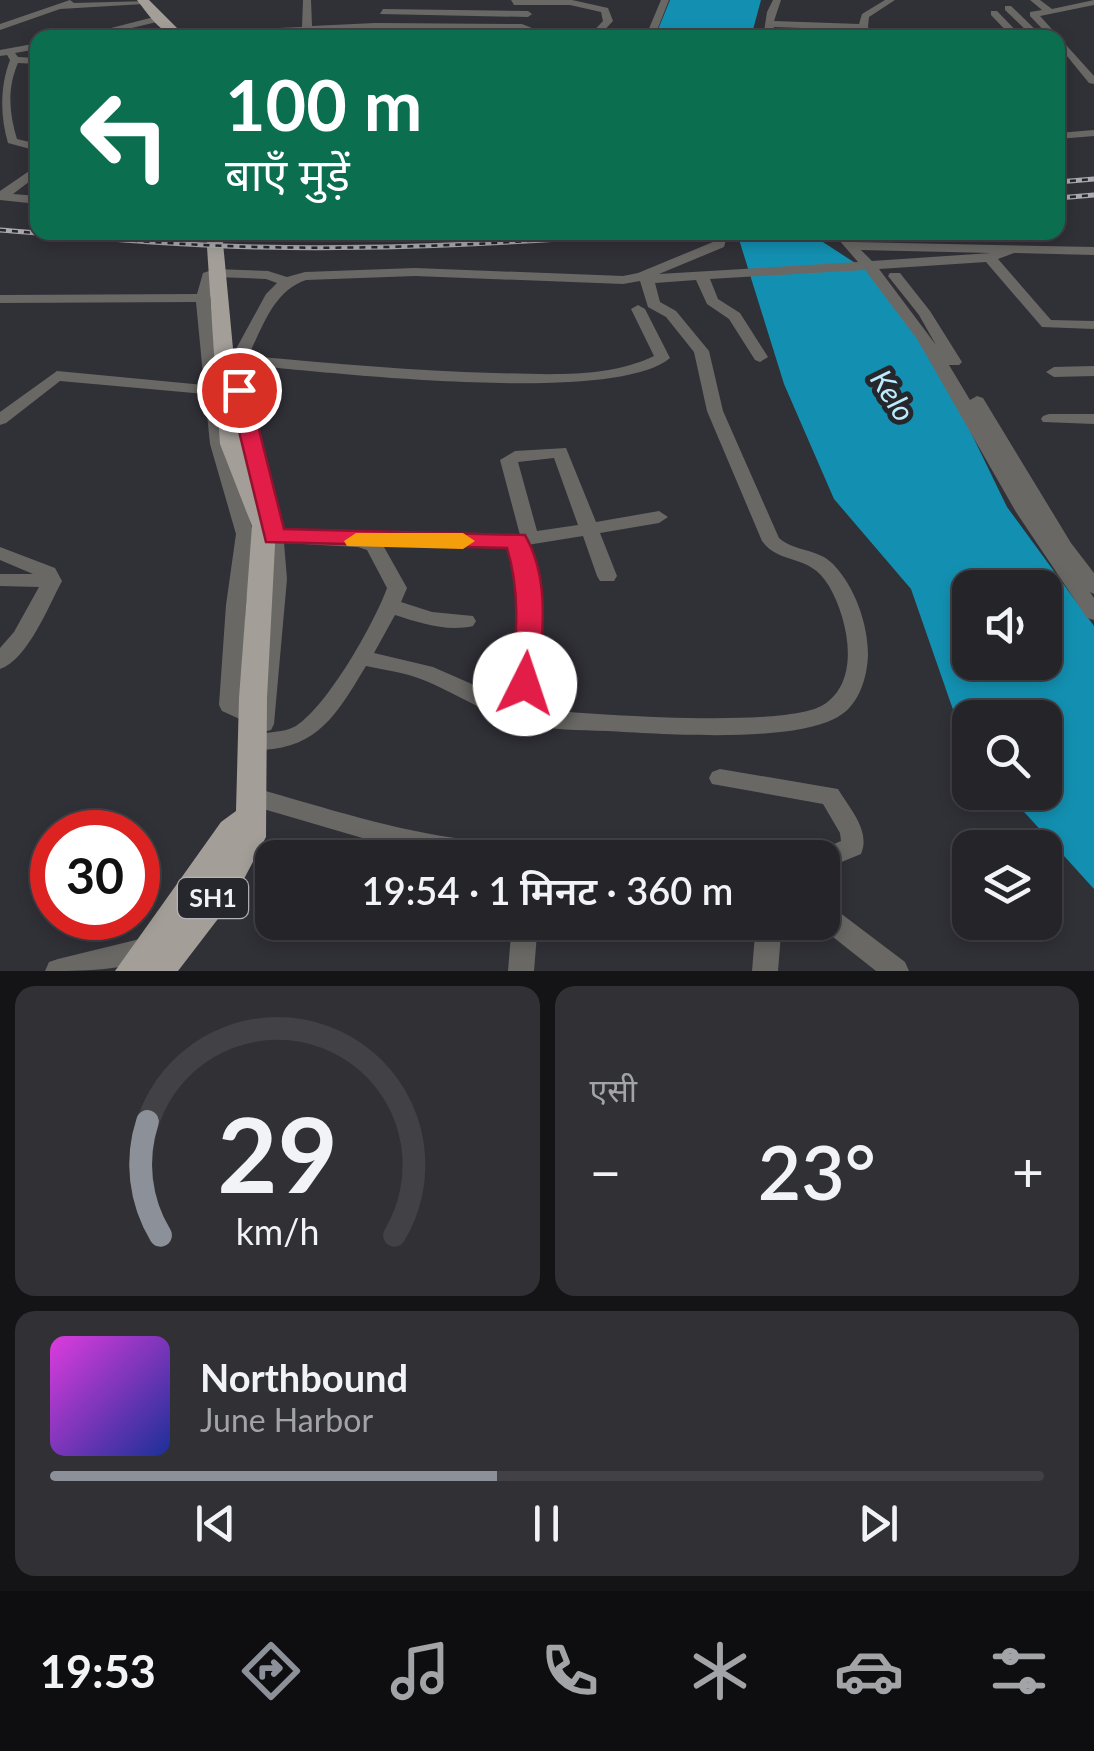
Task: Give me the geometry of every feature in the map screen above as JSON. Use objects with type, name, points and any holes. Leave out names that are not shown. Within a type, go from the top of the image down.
[{"type":"main road","points":[[144,1],[158,20],[172,30]]},
{"type":"main road","name":"SH1","points":[[153,958],[247,850],[251,836],[264,526],[232,444],[215,240]]},
{"type":"street","points":[[306,28],[307,0]]},
{"type":"street","points":[[374,30],[388,0]]},
{"type":"street","points":[[769,30],[777,0]]},
{"type":"street","points":[[867,30],[865,16],[891,0]]},
{"type":"street","points":[[1034,0],[1050,12]]},
{"type":"street","points":[[0,28],[66,3],[144,1]]},
{"type":"street","points":[[478,1],[564,1],[605,10],[608,21],[598,30]]},
{"type":"street","points":[[651,30],[659,2]]},
{"type":"street","points":[[1051,30],[1034,14],[1094,2]]},
{"type":"street","points":[[66,3],[77,17]]},
{"type":"street","points":[[1008,8],[1031,30]]},
{"type":"street","points":[[382,12],[528,14]]},
{"type":"street","points":[[994,13],[1011,30]]},
{"type":"street","points":[[113,30],[158,20]]},
{"type":"street","points":[[90,24],[100,30]]},
{"type":"street","points":[[770,24],[829,30]]},
{"type":"street","points":[[274,30],[376,26],[529,30]]},
{"type":"street","points":[[1065,52],[1093,81]]},
{"type":"street","points":[[6,140],[2,84],[8,54]]},
{"type":"street","points":[[1065,138],[1094,136]]},
{"type":"street","points":[[0,196],[30,175]]},
{"type":"street","points":[[0,196],[30,199]]},
{"type":"street","points":[[623,280],[642,277],[719,244],[720,240]]},
{"type":"street","points":[[852,241],[1094,251]]},
{"type":"street","points":[[852,241],[925,314],[1064,547],[1094,586]]},
{"type":"street","points":[[852,241],[881,275],[949,374],[1026,512],[1094,613]]},
{"type":"street","points":[[254,729],[266,714],[277,580],[274,536],[254,467],[239,390],[238,360],[273,294],[287,282],[306,276],[415,272],[646,280],[984,259],[1013,248]]},
{"type":"street","points":[[984,259],[1046,324],[1094,325]]},
{"type":"street","points":[[287,282],[268,275],[215,273],[208,276],[204,298],[218,444],[245,534],[230,706],[254,729],[292,737],[311,727],[391,606],[397,588],[374,546],[360,541]]},
{"type":"street","points":[[702,277],[712,301],[735,316],[760,357]]},
{"type":"street","points":[[360,657],[426,672],[523,716],[682,724],[804,720],[836,708],[855,687],[859,675],[856,646],[835,579],[813,555],[784,551],[771,541],[716,411],[702,351],[671,314],[653,304],[646,280]]},
{"type":"street","points":[[0,299],[204,298]]},
{"type":"street","points":[[238,360],[524,379],[608,373],[653,365],[662,358],[638,309]]},
{"type":"street","points":[[1054,372],[1094,371]]},
{"type":"street","points":[[0,420],[57,376],[212,390]]},
{"type":"street","points":[[1050,419],[1094,418]]},
{"type":"street","points":[[523,716],[530,620],[528,574],[509,460],[515,456],[560,452],[607,576]]},
{"type":"street","points":[[274,536],[360,541],[523,540],[658,518]]},
{"type":"street","points":[[0,553],[48,573],[52,581]]},
{"type":"street","points":[[0,580],[52,581]]},
{"type":"street","points":[[0,661],[22,637],[52,581]]},
{"type":"street","points":[[391,606],[432,619],[466,622]]},
{"type":"street","points":[[720,778],[830,796],[852,832],[852,848],[840,853]]},
{"type":"street","points":[[250,807],[412,840]]},
{"type":"street","points":[[840,928],[896,971]]},
{"type":"street","points":[[521,971],[524,940]]},
{"type":"street","points":[[765,971],[768,940]]},
{"type":"street","points":[[58,971],[153,958]]},
{"type":"water","points":[[670,0],[761,0],[753,30],[658,30]]},
{"type":"water","name":"Kelo","points":[[739,240],[820,240],[883,281],[929,346],[1007,507],[1053,570],[952,570],[952,680],[1062,680],[1062,582],[1094,626],[1094,889],[1062,854],[1062,830],[1041,830],[1022,810],[1062,810],[1062,700],[952,700],[952,707],[911,589],[834,499],[784,384]]},
{"type":"railway","points":[[1065,181],[1094,179]]},
{"type":"railway","points":[[1065,197],[1094,195]]},
{"type":"railway","points":[[0,230],[30,232]]},
{"type":"railway","points":[[139,240],[307,248],[538,240]]},
{"type":"slow traffic","points":[[356,541],[463,541]]},
{"type":"route","points":[[239,390],[254,467],[274,536],[360,541],[516,541],[528,574],[530,620],[525,684]]}]
